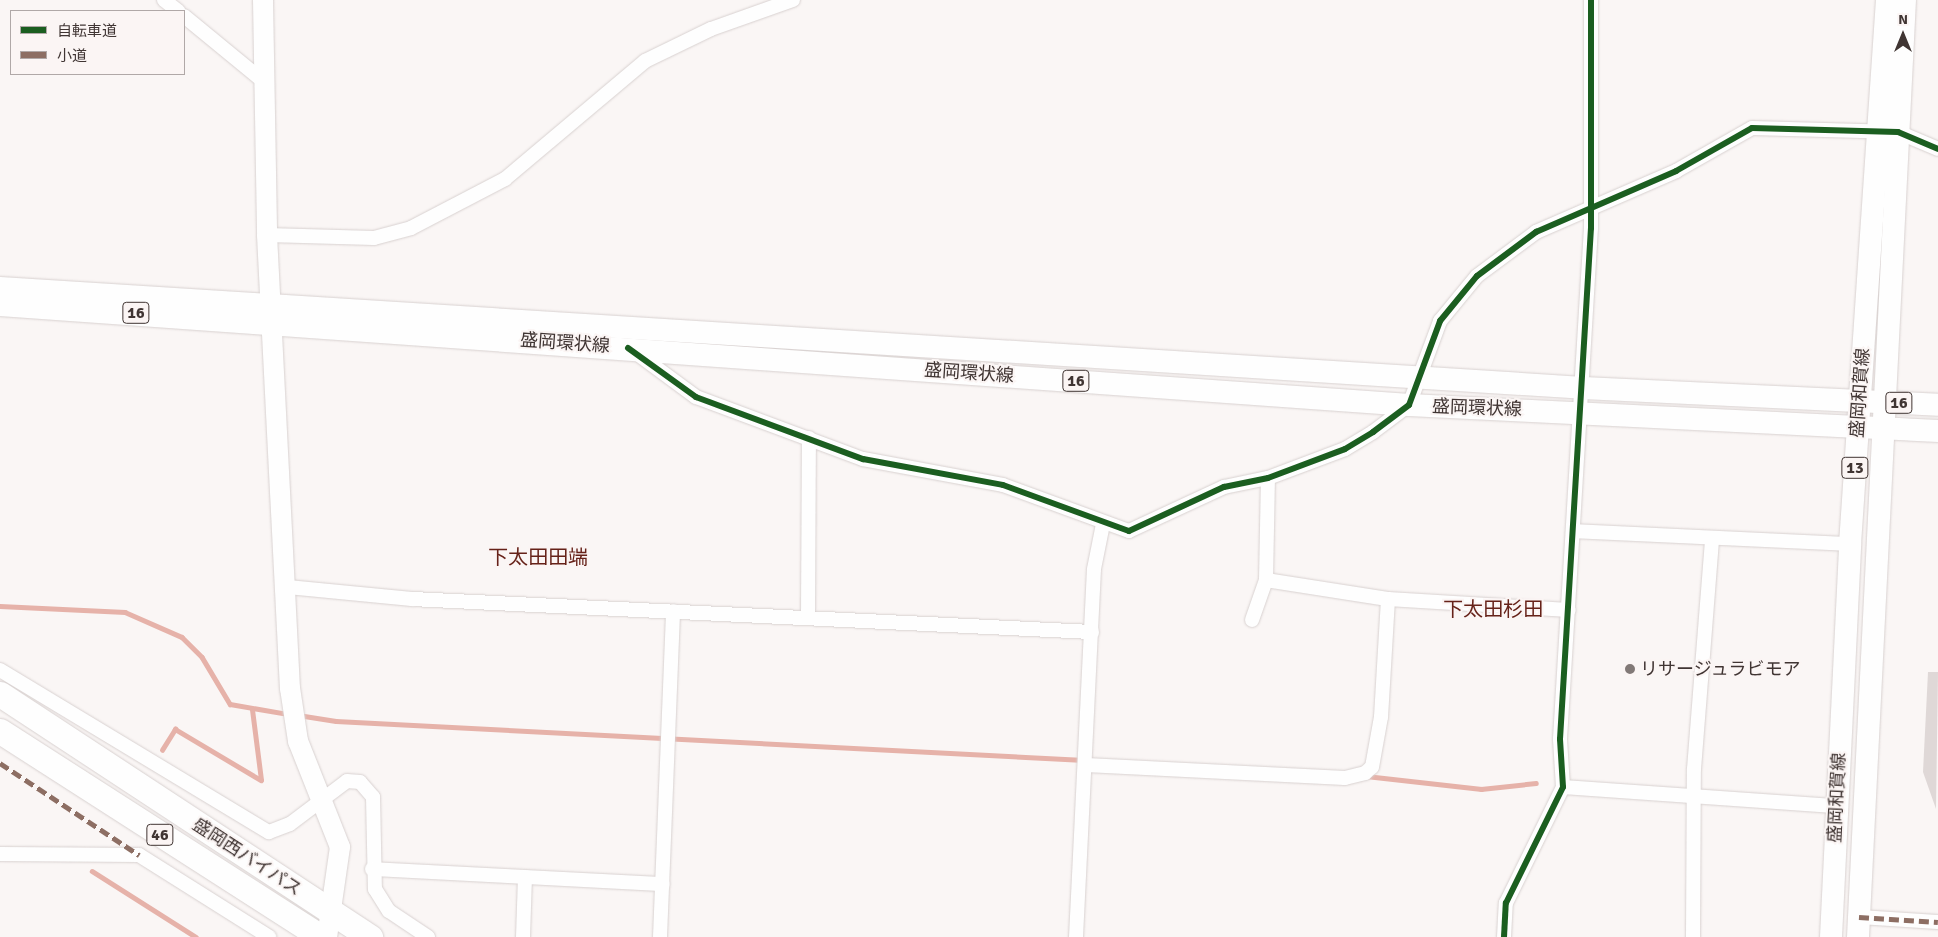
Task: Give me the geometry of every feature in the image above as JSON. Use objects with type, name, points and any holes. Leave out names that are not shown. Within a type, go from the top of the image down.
[{"type":"highway","name":"盛岡西バイパス","points":[[0,694],[370,937]]},
{"type":"highway","name":"盛岡西バイパス","points":[[0,731],[321,937]]},
{"type":"main road","name":"盛岡和賀線","points":[[1859,927],[1882,402],[1889,132],[1887,0]]},
{"type":"main road","name":"盛岡和賀線","points":[[1831,937],[1857,427],[1904,0]]},
{"type":"main road","name":"盛岡環状線","points":[[0,288],[628,348],[1409,405],[1938,431]]},
{"type":"main road","name":"盛岡環状線","points":[[0,305],[272,313],[1419,376],[1584,388],[1938,405]]},
{"type":"street","points":[[164,0],[177,10]]},
{"type":"street","points":[[263,0],[267,235],[287,587],[290,688],[298,741],[340,847],[328,910],[327,937]]},
{"type":"street","points":[[267,235],[374,238],[411,228],[505,179],[645,61],[711,29],[793,0]]},
{"type":"street","points":[[1504,937],[1506,903],[1562,786],[1560,739],[1584,388],[1591,210],[1591,0]]},
{"type":"street","points":[[185,17],[263,81]]},
{"type":"street","points":[[628,348],[696,396],[863,459],[1003,485],[1103,524],[1129,531],[1224,488],[1268,478],[1345,449],[1409,405],[1440,321],[1476,276],[1536,232],[1591,210],[1676,171],[1752,128],[1889,132],[1938,150]]},
{"type":"street","points":[[808,615],[809,438]]},
{"type":"street","points":[[1252,620],[1266,580],[1268,478]]},
{"type":"street","points":[[1076,937],[1086,765],[1094,569],[1103,524]]},
{"type":"street","points":[[1573,531],[1712,540],[1850,544]]},
{"type":"street","points":[[1693,937],[1694,792],[1712,540]]},
{"type":"street","points":[[1266,580],[1388,599],[1569,610]]},
{"type":"street","points":[[287,587],[412,599],[808,615],[1092,632]]},
{"type":"street","points":[[1086,765],[1346,778],[1365,773],[1372,767],[1381,717],[1388,599]]},
{"type":"street","points":[[660,937],[673,611]]},
{"type":"street","points":[[0,670],[269,832],[290,824],[321,797],[347,781],[368,788],[374,808],[372,869],[374,889],[388,911],[428,937]]},
{"type":"street","points":[[1562,786],[1694,792],[1837,806]]},
{"type":"street","points":[[0,854],[139,855],[269,937]]},
{"type":"street","points":[[372,869],[663,884]]},
{"type":"street","points":[[523,937],[525,877]]},
{"type":"street","points":[[1859,927],[1938,922]]},
{"type":"building","points":[[1928,672],[1938,672],[1936,809],[1923,772]]},
{"type":"waterway","points":[[0,606],[125,612],[182,637],[202,657],[230,704],[288,714]]},
{"type":"waterway","points":[[162,750],[175,729],[261,780],[252,710]]},
{"type":"waterway","points":[[298,715],[336,721],[1084,760]]},
{"type":"waterway","points":[[1366,776],[1481,789],[1536,783]]},
{"type":"waterway","points":[[92,871],[196,937]]},
{"type":"marked path","points":[[0,763],[139,855]]},
{"type":"marked path","points":[[1859,917],[1938,922]]},
{"type":"cycle path","points":[[1504,937],[1506,903],[1563,787],[1560,739],[1591,228],[1591,0]]},
{"type":"cycle path","points":[[628,348],[696,397],[863,459],[1003,485],[1129,531],[1224,487],[1268,478],[1345,449],[1373,432],[1409,405],[1440,321],[1477,276],[1536,232],[1676,171],[1752,128],[1898,132],[1938,149]]},
{"type":"place","name":"リサージュラビモア","points":[[1630,669]]},
{"type":"district","name":"下太田田端","points":[[538,557]]},
{"type":"district","name":"下太田杉田","points":[[1493,609]]}]
